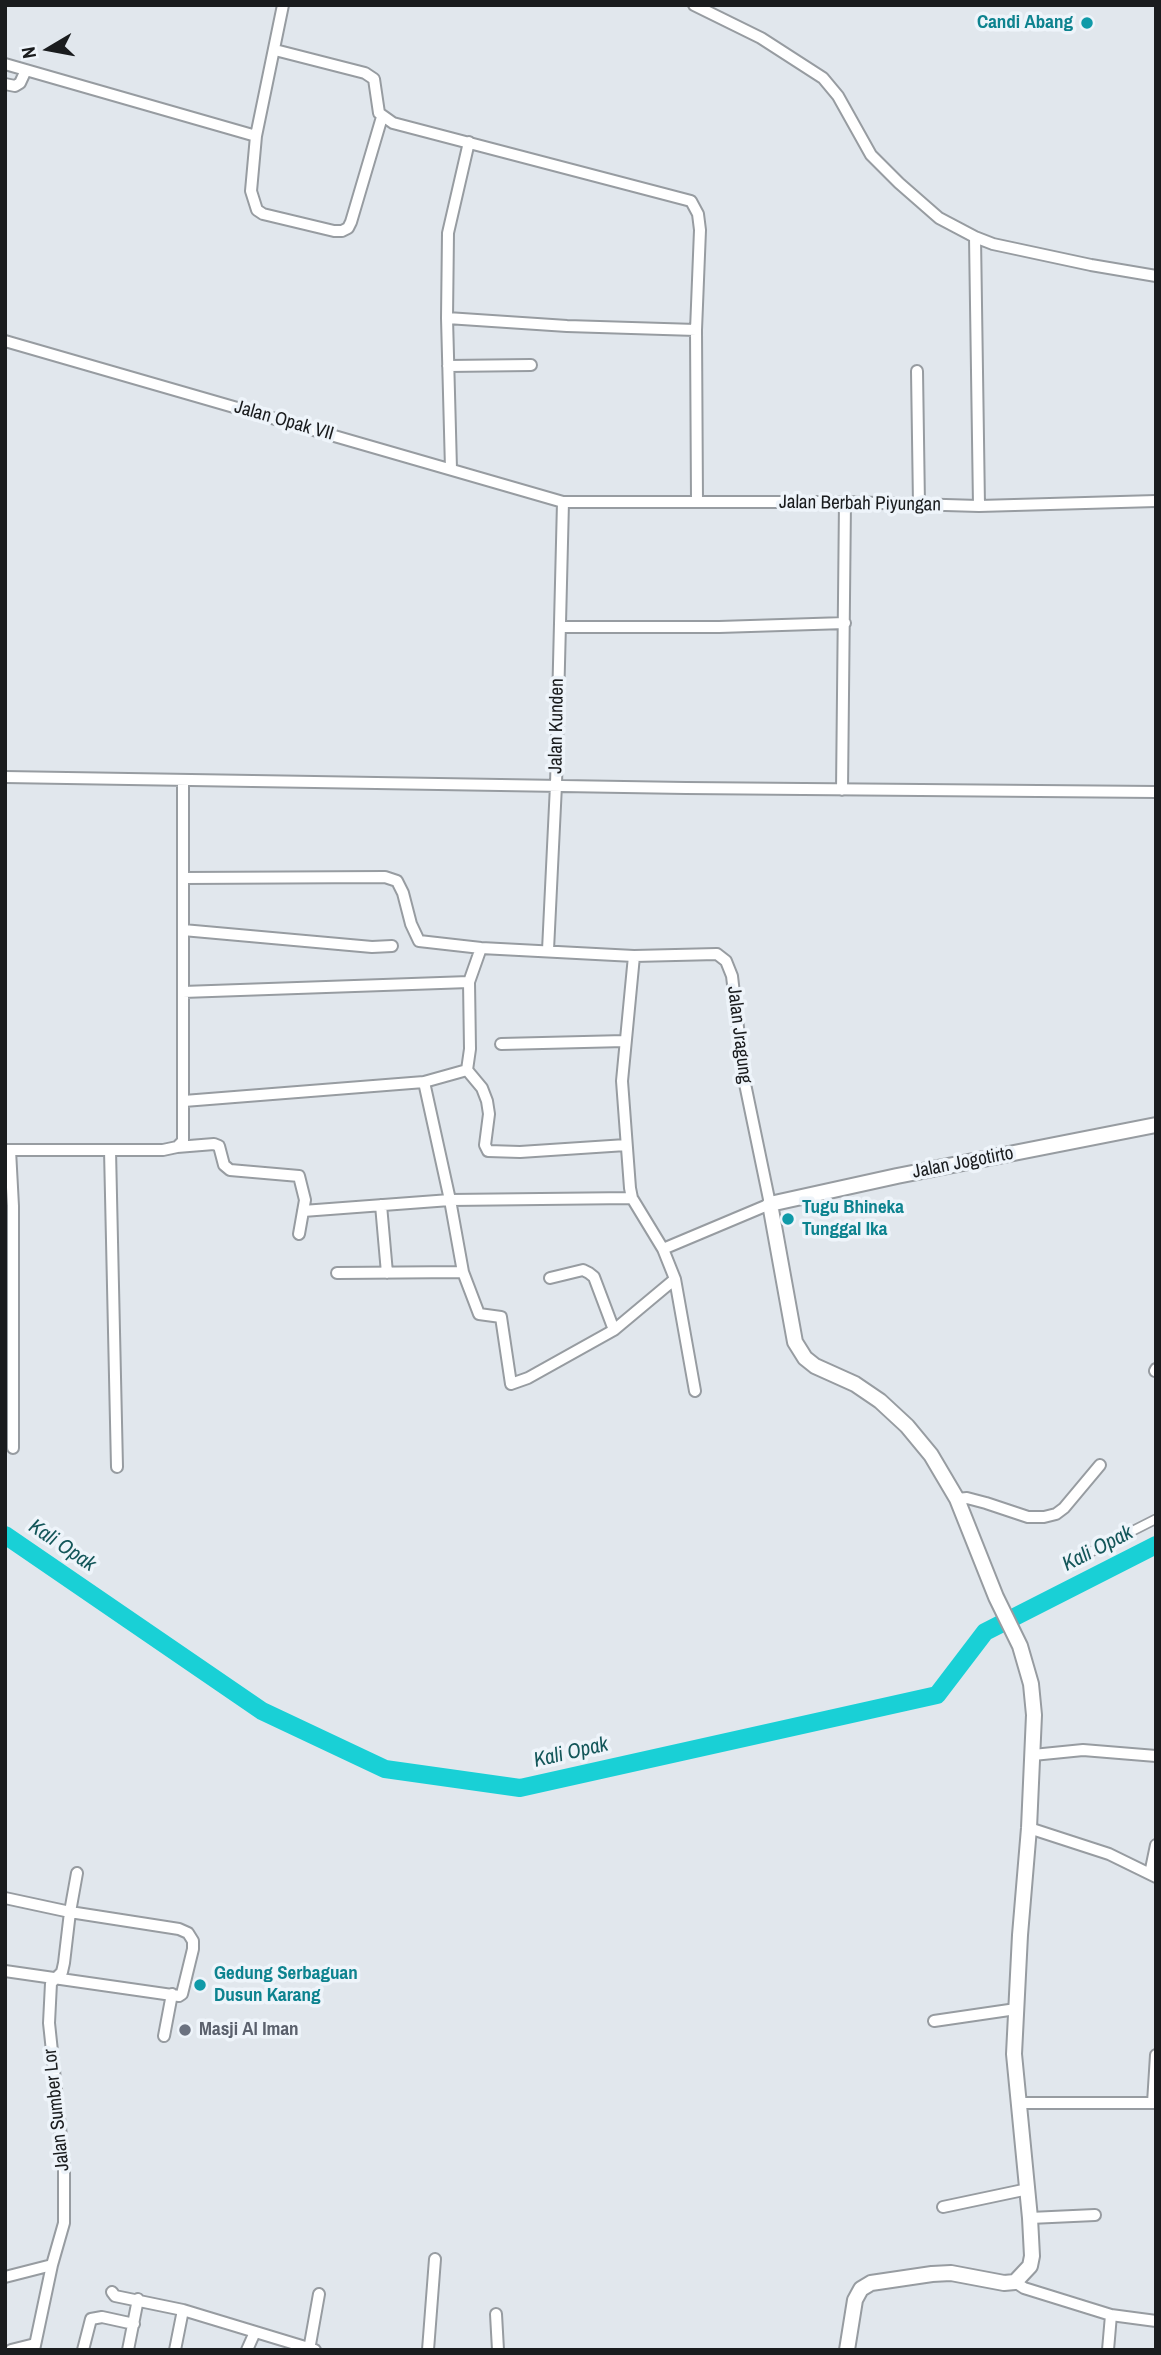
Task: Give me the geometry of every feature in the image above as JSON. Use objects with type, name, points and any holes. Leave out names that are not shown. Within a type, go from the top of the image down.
[{"type":"street","points":[[283,5],[256,136],[251,191],[257,210],[286,220],[342,231],[348,228],[382,117]]},
{"type":"street","points":[[694,5],[761,38],[823,78],[838,96],[871,155],[939,218],[975,237],[993,243],[1091,265],[1156,276]]},
{"type":"street","points":[[275,50],[365,73],[374,79],[379,114],[412,129],[691,201],[698,214],[700,230],[696,330],[697,502]]},
{"type":"street","points":[[5,64],[256,136]]},
{"type":"street","points":[[5,84],[15,86],[20,83],[26,69]]},
{"type":"street","points":[[451,469],[448,233],[469,142]]},
{"type":"street","points":[[975,237],[979,506]]},
{"type":"street","points":[[447,318],[566,326],[696,330]]},
{"type":"street","name":"Jalan Opak VII","points":[[5,341],[563,502]]},
{"type":"street","points":[[448,366],[531,365]]},
{"type":"street","points":[[917,371],[919,505]]},
{"type":"street","name":"Jalan Berbah Piyungan","points":[[563,502],[845,502],[979,506],[1156,501]]},
{"type":"street","name":"Jalan Kunden","points":[[548,950],[556,786],[563,502]]},
{"type":"street","points":[[842,790],[845,502]]},
{"type":"street","points":[[560,627],[719,627],[845,623]]},
{"type":"street","points":[[5,777],[1156,792]]},
{"type":"street","points":[[177,1147],[183,1141],[184,1101],[183,780]]},
{"type":"street","name":"Jalan Jragung","points":[[183,878],[385,877],[397,881],[419,941],[481,948],[634,956],[717,954],[726,961],[732,976],[744,1079],[770,1204]]},
{"type":"street","points":[[183,930],[372,947],[392,946]]},
{"type":"street","points":[[481,948],[469,982],[467,1070],[482,1088],[487,1101],[489,1114],[485,1145],[488,1151],[520,1152],[626,1145]]},
{"type":"street","points":[[634,956],[622,1081],[632,1198],[663,1249],[675,1279],[695,1391]]},
{"type":"street","points":[[183,992],[469,982]]},
{"type":"street","points":[[500,1044],[625,1041]]},
{"type":"street","points":[[184,1101],[424,1082],[467,1070]]},
{"type":"street","points":[[424,1082],[463,1272],[479,1314],[501,1317],[511,1384],[528,1378],[614,1330],[675,1279]]},
{"type":"street","name":"Jalan Jogotirto","points":[[770,1204],[1156,1125]]},
{"type":"street","points":[[13,1448],[9,1417],[8,1150],[163,1150],[214,1144],[219,1146],[224,1165],[230,1170],[299,1176],[305,1200],[299,1234]]},
{"type":"street","points":[[110,1150],[117,1467]]},
{"type":"street","points":[[303,1211],[450,1200],[632,1198]]},
{"type":"street","points":[[663,1249],[770,1204],[795,1342],[815,1366],[855,1384],[880,1401],[907,1426],[932,1455],[957,1499],[996,1597],[1020,1646],[1031,1684],[1034,1715],[1014,2054],[1032,2256],[1030,2266],[1015,2282]]},
{"type":"street","points":[[381,1205],[387,1273]]},
{"type":"street","points":[[550,1278],[583,1270],[594,1277],[614,1330]]},
{"type":"street","points":[[337,1273],[463,1272]]},
{"type":"street","points":[[957,1499],[986,1503],[1028,1517],[1044,1517],[1056,1514],[1064,1508],[1100,1465]]},
{"type":"street","points":[[1077,1559],[1156,1519]]},
{"type":"street","points":[[1033,1755],[1083,1750],[1156,1756]]},
{"type":"street","points":[[1029,1828],[1109,1853],[1153,1875],[1156,1845]]},
{"type":"street","name":"Jalan Sumber Lor","points":[[35,2347],[52,2265],[64,2223],[64,2165],[48,2023],[51,1983],[58,1978],[65,1964],[77,1873]]},
{"type":"street","points":[[5,1898],[70,1912],[179,1929],[188,1933],[193,1941],[182,1994],[179,1996],[5,1971]]},
{"type":"street","points":[[164,2036],[172,1994]]},
{"type":"street","points":[[934,2021],[1016,2009]]},
{"type":"street","points":[[1018,2104],[1154,2103],[1156,2055]]},
{"type":"street","points":[[943,2207],[1028,2189]]},
{"type":"street","points":[[1030,2218],[1094,2215]]},
{"type":"street","points":[[428,2350],[435,2259]]},
{"type":"street","points":[[5,2277],[52,2265]]},
{"type":"street","points":[[847,2350],[855,2300],[861,2288],[872,2283],[932,2274],[951,2273],[1004,2283],[1015,2282],[1024,2288],[1111,2315],[1156,2321]]},
{"type":"street","points":[[111,2292],[183,2310],[311,2349],[319,2294]]},
{"type":"street","points":[[128,2350],[138,2300]]},
{"type":"street","points":[[175,2350],[183,2310]]},
{"type":"street","points":[[496,2314],[498,2350]]},
{"type":"street","points":[[1108,2350],[1111,2315]]},
{"type":"street","points":[[83,2350],[92,2319],[102,2317],[134,2324]]},
{"type":"street","points":[[247,2350],[255,2333]]},
{"type":"street","points":[[11,2350],[35,2347]]},
{"type":"waterway","name":"Kali Opak","points":[[5,1535],[262,1711],[385,1769],[520,1788],[937,1695],[985,1632],[1156,1545]]},
{"type":"place","name":"Candi Abang","points":[[1087,23]]},
{"type":"place","name":"Tugu Bhineka Tunggal Ika","points":[[788,1219]]},
{"type":"place","name":"Gedung Serbaguan Dusun Karang","points":[[200,1985]]},
{"type":"place","name":"Masji Al Iman","points":[[185,2030]]}]
